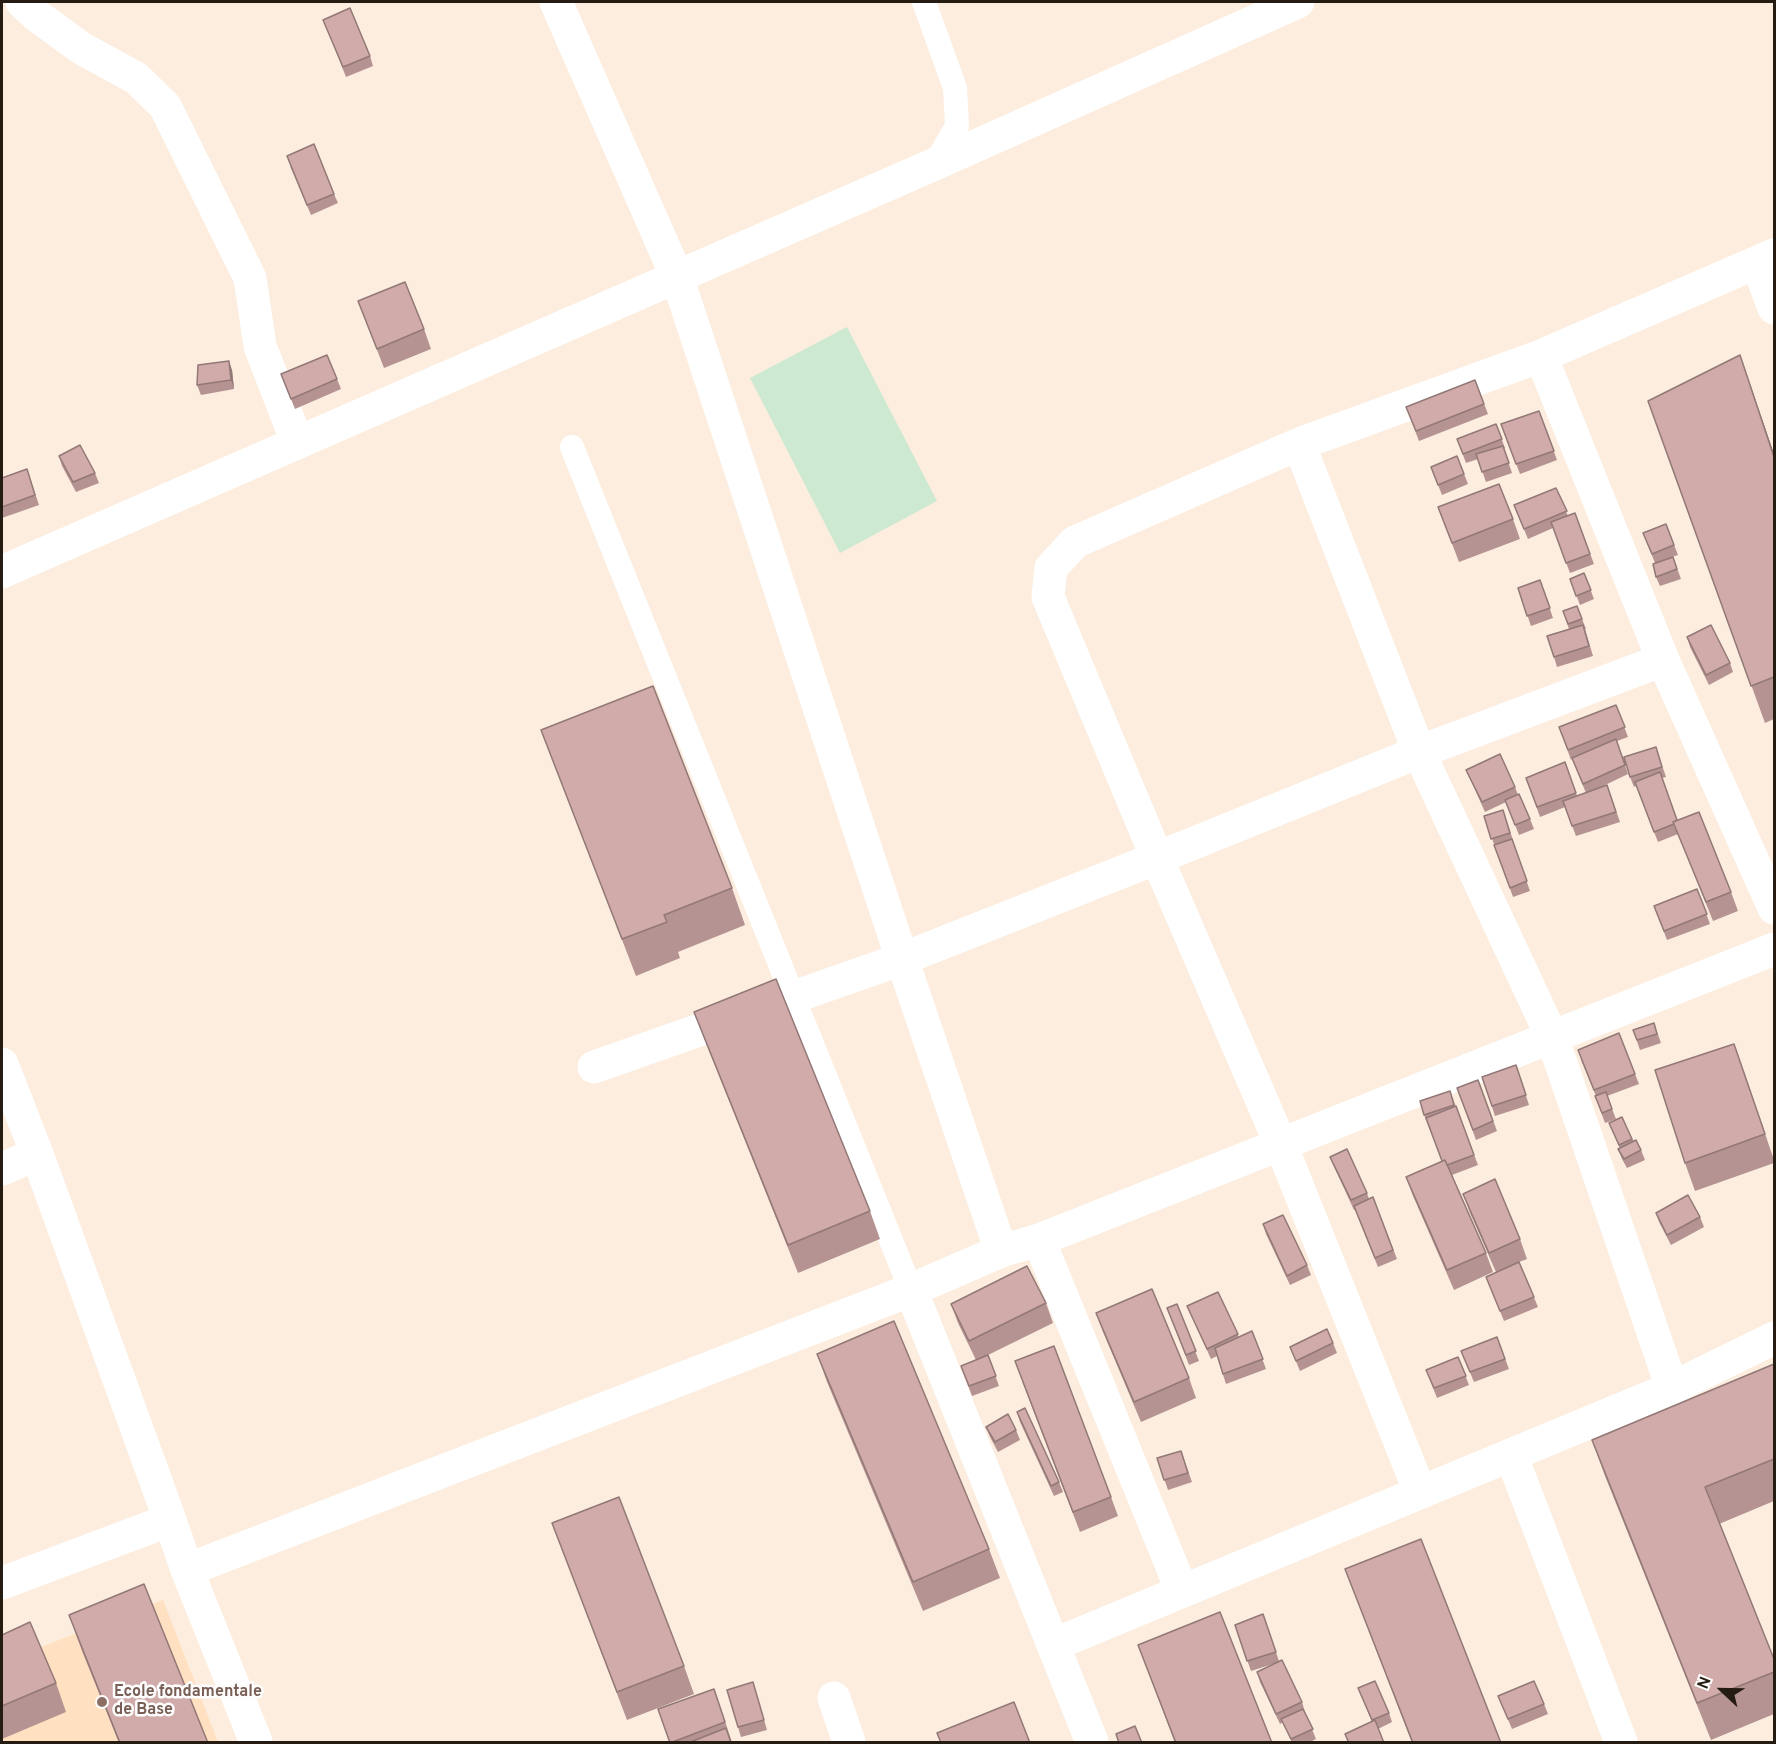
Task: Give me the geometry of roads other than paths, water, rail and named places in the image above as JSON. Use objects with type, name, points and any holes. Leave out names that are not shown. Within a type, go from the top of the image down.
[{"type":"street","points":[[22,2],[81,48],[136,78],[165,106],[250,278],[260,346],[297,442]]},
{"type":"street","points":[[556,2],[677,276],[902,959],[1001,1251]]},
{"type":"street","points":[[2,572],[935,164],[1298,2]]},
{"type":"street","points":[[1420,1492],[1281,1145],[1157,858],[1048,597],[1051,568],[1075,542],[1299,444],[1541,356],[1766,259],[1774,308]]},
{"type":"street","points":[[1541,356],[1663,660],[1774,908]]},
{"type":"street","points":[[1299,444],[1419,752],[1552,1038],[1672,1388]]},
{"type":"street","points":[[594,1067],[902,959],[1419,752],[1663,660]]},
{"type":"street","points":[[187,1570],[911,1290],[1001,1251],[1039,1240],[1774,949]]},
{"type":"street","points":[[2,1064],[37,1154],[187,1570],[255,1743]]},
{"type":"street","points":[[2,1169],[37,1154]]},
{"type":"street","points":[[1039,1240],[1182,1591]]},
{"type":"street","points":[[911,1290],[1092,1743]]},
{"type":"street","points":[[1053,1645],[1672,1388],[1774,1338]]},
{"type":"street","points":[[1511,1455],[1621,1743]]},
{"type":"street","points":[[2,1583],[170,1520]]},
{"type":"street","points":[[834,1698],[849,1743]]},
{"type":"lane","points":[[924,2],[955,88],[957,126],[935,164]]},
{"type":"lane","points":[[572,447],[911,1290]]},
{"type":"place","name":"Ecole fondamentale de Base","points":[[102,1702]]}]
